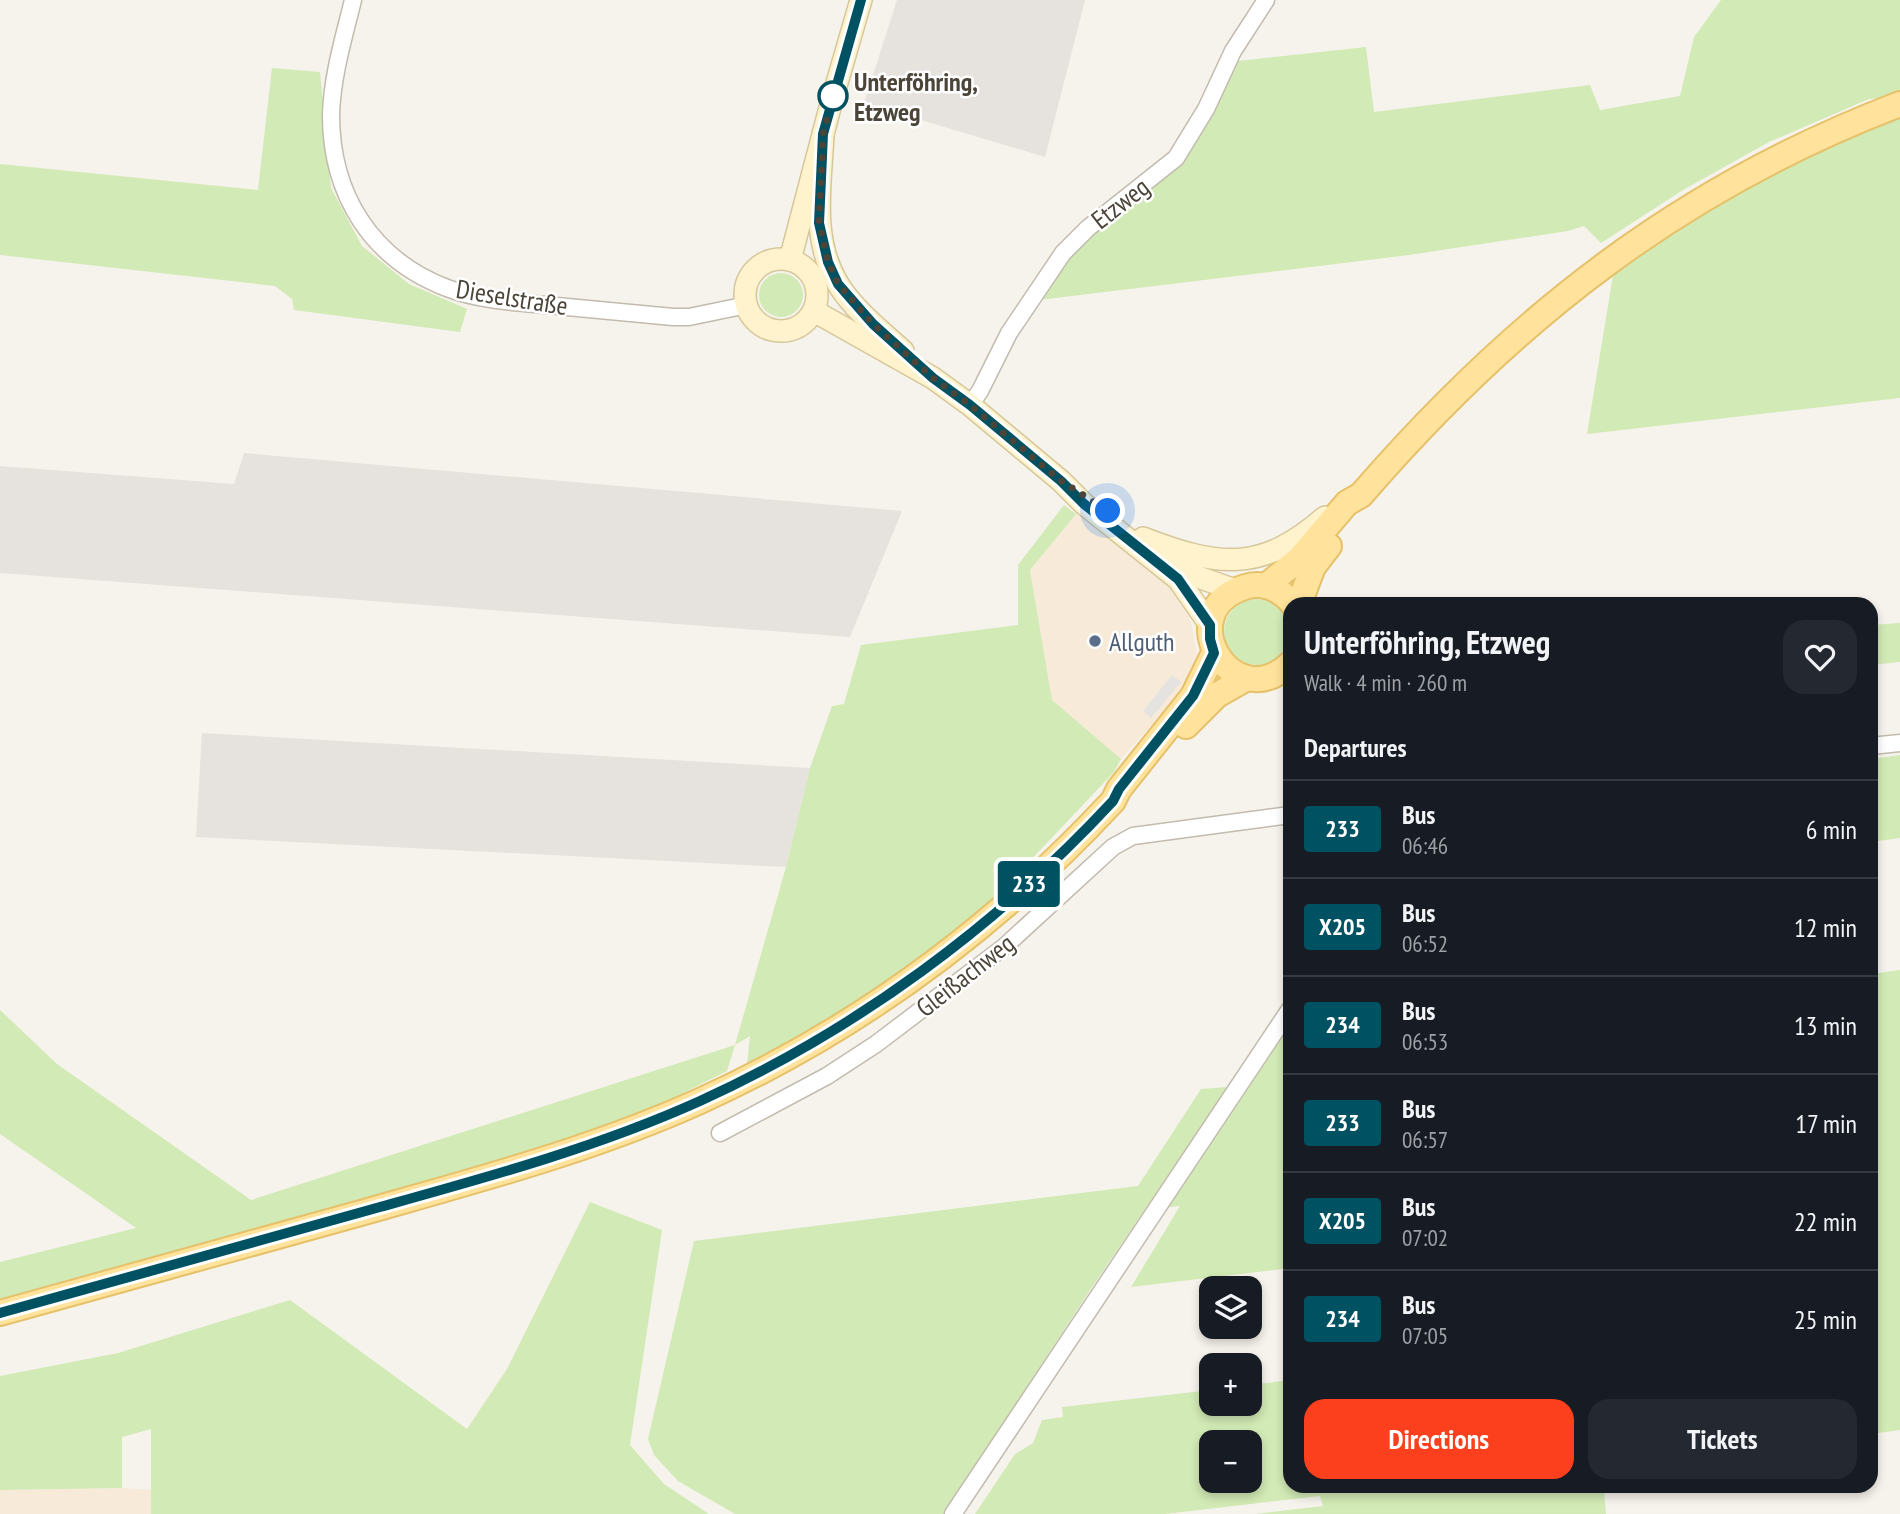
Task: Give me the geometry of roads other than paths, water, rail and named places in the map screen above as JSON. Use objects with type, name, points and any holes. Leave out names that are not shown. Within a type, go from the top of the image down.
[{"type":"main road","points":[[1266,586],[1299,559],[1441,406],[1480,368],[1549,307],[1611,259],[1705,198],[1767,163],[1900,104]]},
{"type":"main road","points":[[1302,597],[1313,567],[1357,509],[1354,499]]},
{"type":"main road","points":[[1283,670],[1265,678],[1247,678],[1234,673],[1214,653],[1210,625],[1223,599],[1235,590],[1250,585],[1266,586],[1287,597]]},
{"type":"main road","points":[[1113,801],[1119,789],[1193,696],[1214,653]]},
{"type":"main road","points":[[0,1313],[541,1161],[632,1130],[701,1101],[760,1071],[858,1015],[934,963],[1035,879],[1113,801],[1127,794],[1217,695],[1247,678]]},
{"type":"street","name":"Dieselstraße","points":[[353,0],[335,80],[331,112],[332,144],[337,171],[349,201],[364,228],[388,254],[410,270],[446,288],[509,301],[673,317],[689,317],[747,305]]},
{"type":"street","points":[[790,260],[861,0]]},
{"type":"street","name":"Etzweg","points":[[970,405],[981,391],[1010,333],[1069,247],[1088,228],[1176,159],[1200,120],[1233,51],[1266,0]]},
{"type":"street","points":[[823,134],[819,223],[828,262],[838,284],[852,302],[933,378]]},
{"type":"street","points":[[779,259],[790,260],[800,264],[814,280],[817,301],[808,320],[799,327],[778,331],[758,323],[747,305],[747,284],[759,267],[779,259]]},
{"type":"street","points":[[814,311],[933,378],[970,405],[1061,481],[1084,504],[1178,579],[1210,625]]},
{"type":"street","points":[[1061,481],[1090,498],[1173,564],[1235,590]]},
{"type":"street","points":[[1143,538],[1205,559],[1257,557],[1281,548],[1309,531],[1337,506],[1354,499]]},
{"type":"street","points":[[1878,745],[1900,743]]},
{"type":"street","name":"Gleißachweg","points":[[720,1133],[827,1076],[876,1044],[1004,947],[1113,847],[1133,836],[1283,816]]},
{"type":"street","points":[[953,1514],[1283,1019]]},
{"type":"place","name":"Unterföhring, Etzweg","points":[[833,96]]},
{"type":"place","name":"Allguth","points":[[1095,641]]}]
